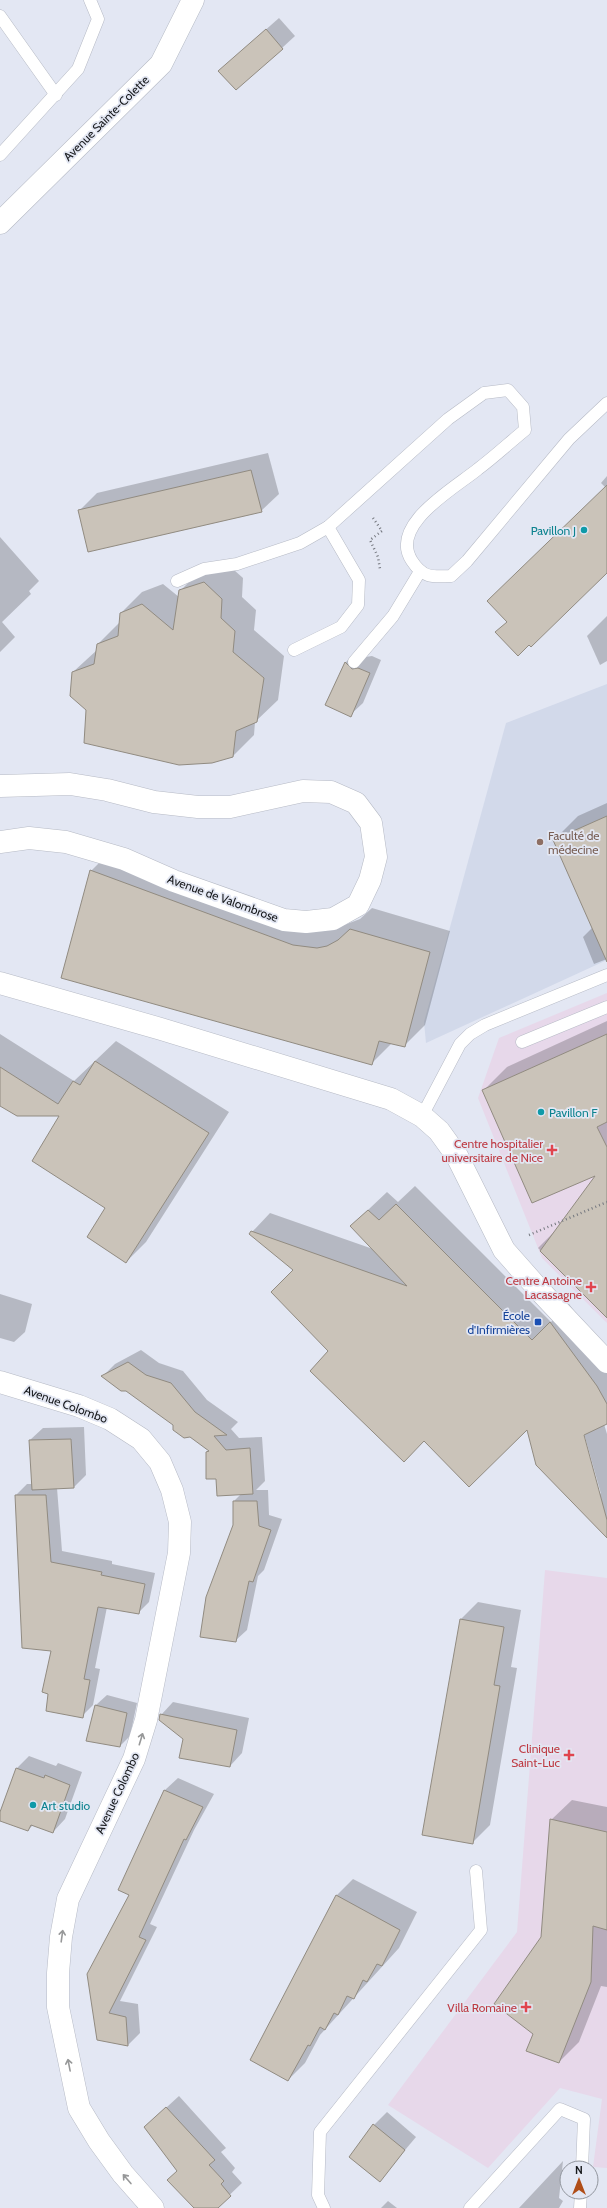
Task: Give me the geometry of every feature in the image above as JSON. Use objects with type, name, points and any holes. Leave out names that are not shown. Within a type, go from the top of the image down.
[{"type":"main road","name":"Avenue Sainte-Colette","points":[[0,223],[161,64],[193,0]]},
{"type":"main road","name":"Avenue de Valombrose","points":[[0,786],[70,784],[107,790],[154,802],[198,807],[230,807],[303,791],[331,792],[356,803],[371,823],[376,857],[370,880],[358,905],[333,919],[306,922],[284,920],[174,881],[124,859],[66,842],[29,838],[0,842]]},
{"type":"main road","points":[[0,984],[161,1029],[391,1099],[422,1116],[439,1131],[457,1156],[504,1250],[607,1362]]},
{"type":"main road","name":"Avenue Colombo","points":[[0,1382],[85,1409],[110,1419],[141,1439],[160,1462],[172,1490],[180,1522],[179,1553],[146,1720],[134,1759],[68,1899],[61,1937],[58,1973],[58,2007],[79,2108],[99,2141],[123,2174],[153,2208]]},
{"type":"lane","points":[[0,155],[78,69],[98,19],[90,0]]},
{"type":"lane","points":[[0,16],[56,94]]},
{"type":"lane","points":[[177,581],[204,569],[237,564],[300,543],[328,527],[448,419],[484,393],[508,390],[523,407],[524,430],[478,469],[427,507],[409,532],[407,554],[419,573],[434,577],[451,576],[466,561],[569,439],[607,403]]},
{"type":"lane","points":[[294,650],[341,627],[358,605],[359,580],[328,527]]},
{"type":"lane","points":[[354,662],[394,616],[419,573]]},
{"type":"lane","points":[[422,1116],[460,1044],[470,1034],[485,1025],[607,975]]},
{"type":"lane","points":[[522,1042],[607,1007]]},
{"type":"lane","points":[[324,2208],[318,2195],[320,2132],[481,1930],[476,1871]]},
{"type":"lane","points":[[470,2208],[560,2109],[584,2119],[582,2160]]},
{"type":"path","points":[[504,1250],[536,1230],[607,1202]]},
{"type":"shaded area","name":"Faculté de médecine","points":[[607,684],[607,960],[426,1043],[424,1022],[506,723]]},
{"type":"shaded area","name":"Centre hospitalier universitaire de Nice","points":[[607,993],[607,1323],[542,1258],[478,1098],[499,1038]]},
{"type":"shaded area","name":"Clinique Saint-Luc","points":[[545,1570],[607,1578],[607,2168],[599,2167],[599,2160],[594,2160],[602,2099],[560,2088],[488,2168],[388,2105],[517,1932]]},
{"type":"building","points":[[266,29],[283,49],[236,90],[218,71]]},
{"type":"building","points":[[251,470],[262,512],[88,552],[78,510]]},
{"type":"building","name":"Pavillon J","points":[[607,485],[607,573],[531,647],[529,645],[518,656],[495,632],[507,622],[487,601]]},
{"type":"building","points":[[204,582],[222,599],[221,618],[235,631],[233,652],[264,678],[257,722],[236,731],[233,757],[212,763],[179,765],[84,743],[86,710],[70,696],[72,672],[94,664],[97,644],[118,636],[120,613],[142,604],[173,630],[179,590]]},
{"type":"building","points":[[345,662],[352,669],[358,668],[370,673],[351,717],[325,705]]},
{"type":"building","points":[[607,816],[607,962],[553,840]]},
{"type":"building","points":[[90,870],[293,945],[317,948],[327,946],[338,940],[350,929],[430,952],[405,1047],[379,1041],[372,1065],[61,978]]},
{"type":"building","name":"Centre hospitalier universitaire de Nice","points":[[607,1034],[607,1122],[597,1127],[607,1147],[607,1318],[540,1251],[595,1176],[532,1203],[482,1090]]},
{"type":"building","points":[[95,1061],[209,1133],[126,1263],[87,1237],[105,1208],[32,1161],[59,1116],[17,1116],[0,1106],[0,1067],[58,1104],[73,1081],[80,1085]]},
{"type":"building","points":[[396,1204],[532,1340],[550,1322],[597,1386],[607,1404],[607,1424],[584,1435],[607,1520],[607,1538],[536,1465],[527,1430],[469,1487],[424,1441],[404,1462],[310,1371],[328,1351],[271,1292],[293,1270],[249,1234],[251,1231],[407,1286],[350,1226],[368,1210],[379,1220]]},
{"type":"building","points":[[128,1362],[146,1375],[171,1383],[195,1412],[227,1435],[214,1436],[226,1450],[250,1448],[253,1494],[217,1496],[216,1479],[206,1479],[206,1452],[209,1451],[190,1437],[184,1438],[173,1430],[173,1425],[126,1391],[121,1391],[101,1376]]},
{"type":"building","points":[[71,1439],[74,1488],[32,1490],[29,1440]]},
{"type":"building","points":[[15,1495],[46,1495],[51,1562],[102,1572],[101,1575],[145,1584],[139,1614],[98,1607],[84,1679],[90,1680],[83,1718],[46,1711],[48,1694],[42,1692],[51,1651],[22,1648]]},
{"type":"building","points":[[233,1501],[257,1501],[259,1526],[271,1530],[253,1582],[249,1581],[236,1642],[200,1637],[206,1597],[233,1525]]},
{"type":"building","points":[[460,1619],[504,1627],[494,1685],[500,1686],[473,1844],[422,1835]]},
{"type":"building","points":[[95,1705],[127,1713],[120,1747],[86,1741]]},
{"type":"building","points":[[160,1714],[237,1730],[230,1767],[179,1758],[183,1739],[159,1720]]},
{"type":"building","name":"Art studio","points":[[16,1768],[44,1778],[45,1775],[70,1785],[53,1833],[31,1825],[28,1831],[0,1821],[0,1812]]},
{"type":"building","points":[[164,1790],[203,1807],[186,1840],[184,1839],[139,1937],[146,1940],[109,2013],[126,2017],[128,2046],[97,2040],[87,1974],[129,1895],[118,1890]]},
{"type":"building","points":[[550,1819],[607,1832],[607,1930],[593,1926],[591,1982],[559,2063],[526,2051],[533,2034],[494,2004],[541,1937]]},
{"type":"building","points":[[336,1895],[400,1930],[382,1966],[377,1964],[367,1982],[363,1980],[354,1999],[347,1996],[338,2015],[334,2013],[325,2030],[320,2027],[288,2081],[250,2060]]},
{"type":"building","points":[[166,2107],[215,2160],[209,2165],[224,2181],[221,2184],[231,2196],[218,2208],[194,2208],[167,2180],[177,2171],[144,2127]]},
{"type":"building","points":[[373,2124],[405,2150],[380,2182],[349,2157]]},
{"type":"place","name":"Pavillon J","points":[[584,530]]},
{"type":"place","name":"Faculté de médecine","points":[[540,842]]},
{"type":"place","name":"Pavillon F","points":[[541,1112]]},
{"type":"place","name":"Centre hospitalier universitaire de Nice","points":[[552,1150]]},
{"type":"place","name":"Centre Antoine Lacassagne","points":[[591,1287]]},
{"type":"place","name":"École d'Infirmières","points":[[538,1322]]},
{"type":"place","name":"Clinique Saint-Luc","points":[[569,1755]]},
{"type":"place","name":"Art studio","points":[[33,1805]]},
{"type":"place","name":"Villa Romaine","points":[[526,2007]]}]
